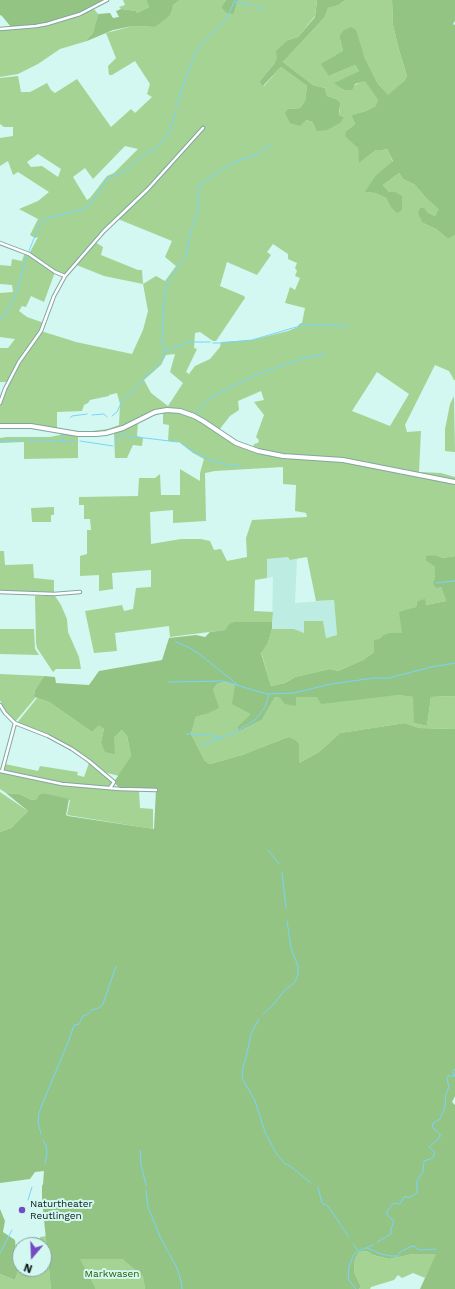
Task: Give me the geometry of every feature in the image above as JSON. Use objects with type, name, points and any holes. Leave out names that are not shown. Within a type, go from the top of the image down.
[{"type":"street","points":[[0,29],[47,24],[80,14],[107,0]]},
{"type":"street","points":[[0,403],[5,389],[19,362],[41,331],[54,296],[65,276],[104,230],[148,189],[203,128]]},
{"type":"street","points":[[0,243],[29,254],[55,272],[65,276]]},
{"type":"street","points":[[0,426],[41,427],[78,434],[106,433],[123,428],[155,412],[167,410],[180,411],[203,421],[236,443],[258,451],[283,456],[343,460],[455,482]]},
{"type":"street","points":[[0,592],[54,594],[80,592]]},
{"type":"street","points":[[0,705],[5,713],[15,723],[48,736],[80,754],[114,782],[110,788]]},
{"type":"street","points":[[15,723],[1,771],[54,782],[110,788],[156,790]]},
{"type":"shaded area","points":[[288,557],[290,560],[297,559],[295,603],[334,600],[337,635],[326,638],[323,621],[304,633],[294,629],[272,629],[273,577],[267,578],[267,559]]},
{"type":"green space","points":[[0,0],[106,0],[78,13],[38,25],[11,27],[0,15]]},
{"type":"green space","points":[[123,0],[146,0],[149,7],[137,13],[136,11],[121,9],[119,7],[125,5]]},
{"type":"green space","points":[[146,0],[180,0],[173,5],[170,15],[155,27],[133,26],[113,30],[87,41],[86,40],[93,33],[98,14],[110,13],[113,18],[119,17],[116,11],[121,9],[136,11],[137,13],[149,7]]},
{"type":"green space","points":[[180,0],[226,0],[221,7],[234,14],[238,0],[317,0],[315,16],[298,37],[288,40],[274,64],[259,82],[264,86],[281,67],[307,86],[305,101],[300,108],[288,109],[306,120],[313,122],[344,117],[339,115],[340,109],[336,99],[327,96],[325,88],[313,85],[283,62],[325,17],[328,8],[339,5],[345,0],[392,0],[393,25],[407,76],[404,81],[388,96],[378,84],[364,56],[340,39],[343,51],[329,76],[355,65],[359,71],[335,83],[340,88],[345,90],[365,80],[379,103],[377,106],[366,111],[351,115],[355,124],[346,131],[358,148],[360,162],[376,150],[387,149],[393,162],[375,176],[366,192],[375,193],[386,198],[390,206],[395,192],[389,192],[383,185],[399,173],[403,179],[415,185],[426,198],[440,209],[435,216],[427,212],[423,223],[436,229],[448,239],[455,235],[455,380],[449,371],[435,365],[405,425],[407,432],[421,431],[419,472],[441,473],[455,477],[455,556],[443,558],[436,555],[426,557],[426,561],[435,567],[435,579],[441,587],[446,601],[426,605],[424,600],[417,601],[416,607],[409,610],[402,633],[383,635],[379,639],[374,652],[363,660],[338,671],[330,669],[295,677],[285,683],[271,686],[261,652],[268,643],[272,629],[294,629],[304,633],[304,621],[323,621],[326,638],[337,635],[334,600],[316,601],[307,557],[290,560],[288,557],[267,559],[267,578],[255,580],[254,611],[273,612],[272,622],[234,622],[225,630],[170,637],[169,626],[115,633],[117,651],[94,653],[85,611],[122,605],[124,611],[133,609],[136,588],[151,587],[151,570],[112,573],[113,589],[99,591],[99,575],[80,576],[80,556],[87,554],[87,530],[91,530],[90,519],[84,519],[84,505],[79,505],[79,497],[138,496],[139,478],[155,478],[160,474],[161,495],[180,495],[180,469],[200,481],[200,473],[204,459],[193,453],[179,442],[168,441],[169,425],[163,424],[163,413],[138,422],[137,436],[143,438],[142,446],[133,445],[127,458],[115,458],[114,433],[102,436],[78,436],[78,458],[24,459],[24,442],[0,443],[0,438],[50,437],[60,435],[62,433],[24,428],[0,428],[0,399],[8,382],[0,382],[0,348],[8,348],[15,339],[0,337],[0,293],[13,292],[12,285],[0,284],[0,265],[11,266],[12,259],[22,261],[25,252],[29,254],[38,237],[35,238],[30,235],[38,219],[19,209],[38,201],[49,192],[18,172],[13,175],[8,161],[0,166],[0,138],[13,136],[13,127],[4,127],[0,124],[0,78],[18,76],[21,92],[30,92],[47,83],[51,90],[55,93],[77,79],[111,127],[131,109],[135,113],[152,97],[147,94],[150,84],[135,61],[112,75],[109,75],[108,66],[116,58],[106,33],[133,26],[155,27],[173,5]],"holes":[[[125,146],[138,149],[114,173],[107,176],[87,200],[73,177],[85,168],[93,179]],[[38,154],[61,169],[58,177],[42,166],[31,167],[27,162]],[[118,219],[172,241],[165,257],[176,266],[165,281],[156,276],[143,284],[142,270],[138,270],[101,255],[103,247],[95,242],[104,231]],[[273,244],[288,254],[288,259],[297,263],[295,268],[297,271],[295,276],[300,278],[295,290],[290,287],[285,303],[305,308],[302,323],[299,324],[298,327],[288,331],[252,340],[221,342],[220,347],[210,359],[195,366],[189,374],[186,372],[197,349],[194,348],[195,333],[200,332],[213,341],[216,341],[245,298],[244,296],[220,286],[227,262],[257,275],[271,255],[267,252]],[[74,264],[104,276],[143,284],[148,311],[143,330],[132,354],[76,342],[41,331],[44,323],[27,317],[19,311],[22,306],[26,307],[31,296],[44,302],[55,272],[65,276]],[[175,354],[170,372],[183,383],[168,406],[151,393],[144,380],[161,365],[166,355]],[[377,372],[409,394],[390,426],[352,411]],[[261,391],[264,400],[254,402],[264,415],[256,437],[259,440],[258,443],[254,444],[253,448],[228,437],[219,430],[230,416],[239,410],[238,401]],[[117,393],[120,404],[119,425],[108,429],[84,432],[57,428],[57,412],[82,411],[84,405],[90,400]],[[283,467],[283,484],[296,485],[295,511],[306,513],[307,517],[252,520],[246,538],[247,557],[227,561],[221,549],[214,550],[210,541],[201,539],[181,539],[151,544],[150,512],[173,510],[173,523],[206,521],[205,473],[215,471]]]},
{"type":"green space","points":[[226,0],[238,0],[234,14],[227,13],[221,7]]},
{"type":"green space","points":[[317,0],[345,0],[339,5],[328,8],[325,17],[283,62],[313,85],[325,88],[327,96],[336,99],[340,103],[339,115],[344,117],[340,123],[327,130],[317,131],[313,122],[306,120],[300,126],[290,123],[285,113],[288,109],[300,108],[305,101],[307,86],[281,67],[263,86],[259,82],[274,64],[277,58],[276,51],[288,40],[298,37],[315,17]]},
{"type":"green space","points":[[392,0],[455,0],[455,21],[453,24],[455,25],[455,235],[448,239],[436,229],[423,223],[418,213],[420,208],[424,208],[427,212],[435,216],[439,209],[426,198],[415,185],[403,179],[399,173],[383,185],[389,192],[395,192],[402,196],[402,210],[397,213],[390,206],[386,198],[375,193],[365,192],[375,176],[393,161],[387,149],[376,150],[359,163],[358,148],[345,136],[346,131],[355,124],[351,115],[366,111],[376,106],[378,100],[365,81],[355,84],[352,90],[345,90],[334,83],[359,71],[355,65],[329,76],[321,64],[343,51],[340,35],[344,30],[351,27],[356,30],[364,56],[378,84],[388,95],[404,81],[407,76],[393,25]]},
{"type":"green space","points":[[94,9],[98,14],[93,33],[86,40],[87,41],[60,49],[38,64],[18,74],[0,77],[0,30],[36,28],[79,16]]},
{"type":"green space","points":[[454,396],[455,452],[445,451],[445,429],[450,404]]},
{"type":"green space","points":[[54,507],[54,515],[51,515],[51,522],[32,522],[31,508]]},
{"type":"green space","points":[[0,551],[4,551],[5,565],[33,564],[34,578],[54,580],[54,594],[0,592]]},
{"type":"green space","points":[[436,555],[443,558],[455,556],[455,696],[431,697],[427,726],[414,723],[413,697],[397,695],[321,704],[317,697],[296,697],[296,706],[285,704],[280,698],[275,697],[262,720],[238,732],[237,727],[251,714],[232,704],[235,685],[224,682],[217,684],[213,690],[219,708],[196,717],[191,734],[205,761],[210,764],[242,755],[288,737],[295,740],[299,744],[299,763],[319,752],[340,733],[405,723],[419,728],[455,729],[455,1096],[452,1102],[455,1105],[455,1289],[420,1289],[436,1254],[413,1254],[389,1259],[373,1255],[367,1251],[359,1252],[355,1259],[354,1272],[361,1287],[359,1289],[145,1289],[143,1277],[122,1259],[80,1259],[96,1289],[51,1289],[50,1277],[52,1277],[52,1237],[46,1237],[42,1200],[44,1171],[35,1172],[30,1179],[0,1183],[0,832],[11,828],[28,811],[6,793],[19,794],[32,800],[37,799],[39,795],[44,793],[69,799],[66,815],[68,816],[154,829],[156,790],[120,789],[114,782],[131,756],[127,736],[122,730],[114,738],[115,754],[105,752],[101,742],[104,729],[99,725],[92,732],[49,702],[34,696],[35,690],[44,676],[55,677],[56,683],[89,685],[99,671],[162,660],[169,638],[196,635],[205,637],[210,632],[225,630],[229,624],[234,622],[272,622],[272,629],[268,643],[261,653],[271,686],[285,683],[295,677],[330,669],[338,671],[363,660],[374,652],[374,640],[390,633],[402,633],[399,612],[416,607],[417,601],[425,599],[426,605],[446,601],[441,587],[436,588],[433,583],[435,579],[435,567],[426,561],[426,556]]},
{"type":"green space","points":[[35,596],[55,596],[61,605],[67,619],[68,632],[79,657],[81,669],[56,669],[53,672],[37,648]]},
{"type":"green space","points":[[0,629],[34,629],[35,649],[39,655],[0,654]]},
{"type":"green space","points":[[0,674],[44,676],[35,690],[34,695],[36,697],[15,722],[4,709],[0,700]]},
{"type":"green space","points":[[224,682],[235,685],[252,714],[237,727],[238,732],[262,720],[275,697],[296,706],[296,697],[397,695],[414,697],[414,723],[427,726],[431,697],[455,696],[455,729],[419,728],[405,723],[340,733],[319,752],[299,763],[288,737],[242,755],[210,764],[205,761],[191,734],[196,717],[206,714],[213,690],[217,684]]},
{"type":"green space","points":[[37,698],[49,702],[92,732],[99,724],[104,729],[101,742],[114,738],[122,730],[127,736],[131,756],[119,776],[103,772],[73,748],[17,723]]},
{"type":"green space","points":[[89,763],[112,782],[109,787],[58,783],[4,770],[5,764],[38,771],[40,766],[78,772],[77,775],[84,777]]},
{"type":"green space","points":[[0,772],[55,784],[139,791],[140,808],[153,809],[153,829],[67,815],[70,800],[44,793],[37,799],[32,800],[19,794],[6,793],[0,789]]},
{"type":"green space","points":[[0,792],[28,811],[11,828],[0,832]]},
{"type":"green space","points":[[0,1209],[5,1221],[3,1232],[12,1238],[12,1277],[16,1277],[15,1280],[0,1274]]},
{"type":"green space","points":[[367,1251],[373,1255],[389,1259],[413,1254],[437,1254],[425,1278],[413,1273],[402,1278],[398,1275],[394,1280],[371,1287],[370,1289],[359,1289],[361,1287],[354,1272],[355,1259],[359,1252]]},
{"type":"green space","name":"Markwasen","points":[[79,1259],[122,1259],[143,1277],[145,1289],[96,1289]]},
{"type":"green space","points":[[0,1274],[15,1280],[16,1277],[50,1277],[51,1289],[0,1289]]},
{"type":"waterway","points":[[176,109],[176,105],[180,100],[180,94],[199,46],[226,20],[235,0]]},
{"type":"waterway","points":[[235,2],[252,5]]},
{"type":"waterway","points":[[256,6],[263,9]]},
{"type":"waterway","points":[[29,251],[40,223],[50,217],[83,209],[90,205],[108,178],[119,174],[130,167],[143,155],[154,150],[169,134],[175,113]]},
{"type":"waterway","points":[[112,416],[117,412],[121,403],[164,357],[165,351],[162,341],[164,300],[167,283],[186,255],[191,230],[198,212],[199,185],[235,162],[258,154],[271,144]]},
{"type":"waterway","points":[[0,321],[7,312],[17,291],[27,255]]},
{"type":"waterway","points":[[213,343],[252,340],[303,325],[348,326]]},
{"type":"waterway","points":[[165,351],[189,342],[210,342]]},
{"type":"waterway","points":[[195,413],[211,398],[219,393],[258,374],[304,358],[325,354]]},
{"type":"waterway","points":[[70,418],[72,416],[87,414]]},
{"type":"waterway","points":[[92,415],[104,414],[107,417]]},
{"type":"waterway","points":[[63,440],[64,435]]},
{"type":"waterway","points":[[116,444],[116,437],[120,435],[178,442]]},
{"type":"waterway","points":[[0,441],[21,440]]},
{"type":"waterway","points":[[26,440],[75,441]]},
{"type":"waterway","points":[[80,441],[113,446]]},
{"type":"waterway","points":[[181,443],[209,460],[229,465],[240,465]]},
{"type":"waterway","points":[[436,583],[455,581]]},
{"type":"waterway","points":[[176,642],[198,653],[238,685]]},
{"type":"waterway","points":[[169,682],[223,681],[269,694],[294,693],[331,684],[374,678],[389,678],[431,667],[455,663]]},
{"type":"waterway","points":[[187,734],[222,737],[232,734],[255,720],[265,707],[269,694]]},
{"type":"waterway","points":[[202,743],[212,742],[220,738]]},
{"type":"waterway","points":[[268,850],[279,864]]},
{"type":"waterway","points":[[282,873],[286,908]]},
{"type":"waterway","points":[[263,1014],[272,1006],[285,990],[295,982],[298,974],[298,966],[291,948],[287,921]]},
{"type":"waterway","points":[[41,1134],[38,1122],[39,1112],[74,1025],[79,1024],[83,1016],[92,1010],[99,1008],[103,1004],[116,966]]},
{"type":"waterway","points":[[259,1019],[251,1034],[243,1067],[242,1078],[255,1101],[265,1132],[276,1153],[284,1163],[311,1183]]},
{"type":"waterway","points":[[377,1242],[391,1234],[394,1221],[387,1215],[387,1212],[394,1203],[400,1204],[404,1197],[411,1197],[417,1193],[417,1181],[423,1172],[424,1161],[433,1158],[435,1152],[429,1147],[440,1137],[440,1134],[432,1127],[433,1123],[440,1119],[445,1107],[446,1094],[449,1087],[447,1079],[448,1076],[455,1076],[453,1072],[455,1069]]},
{"type":"waterway","points":[[43,1140],[47,1153],[45,1164]]},
{"type":"waterway","points":[[140,1150],[141,1165],[146,1185]]},
{"type":"waterway","points":[[28,1200],[32,1187]]},
{"type":"waterway","points":[[318,1187],[322,1203],[328,1206],[349,1237]]},
{"type":"waterway","points":[[146,1190],[148,1207],[161,1239],[177,1268],[182,1289]]},
{"type":"waterway","points":[[0,1253],[12,1230]]},
{"type":"waterway","points":[[354,1244],[357,1250]]},
{"type":"waterway","points":[[356,1289],[348,1279],[349,1267],[354,1254],[373,1245]]},
{"type":"waterway","points":[[367,1248],[381,1254],[391,1256],[398,1256],[400,1252],[414,1246],[419,1250],[436,1249]]},
{"type":"place","name":"Naturtheater Reutlingen","points":[[22,1210]]}]
